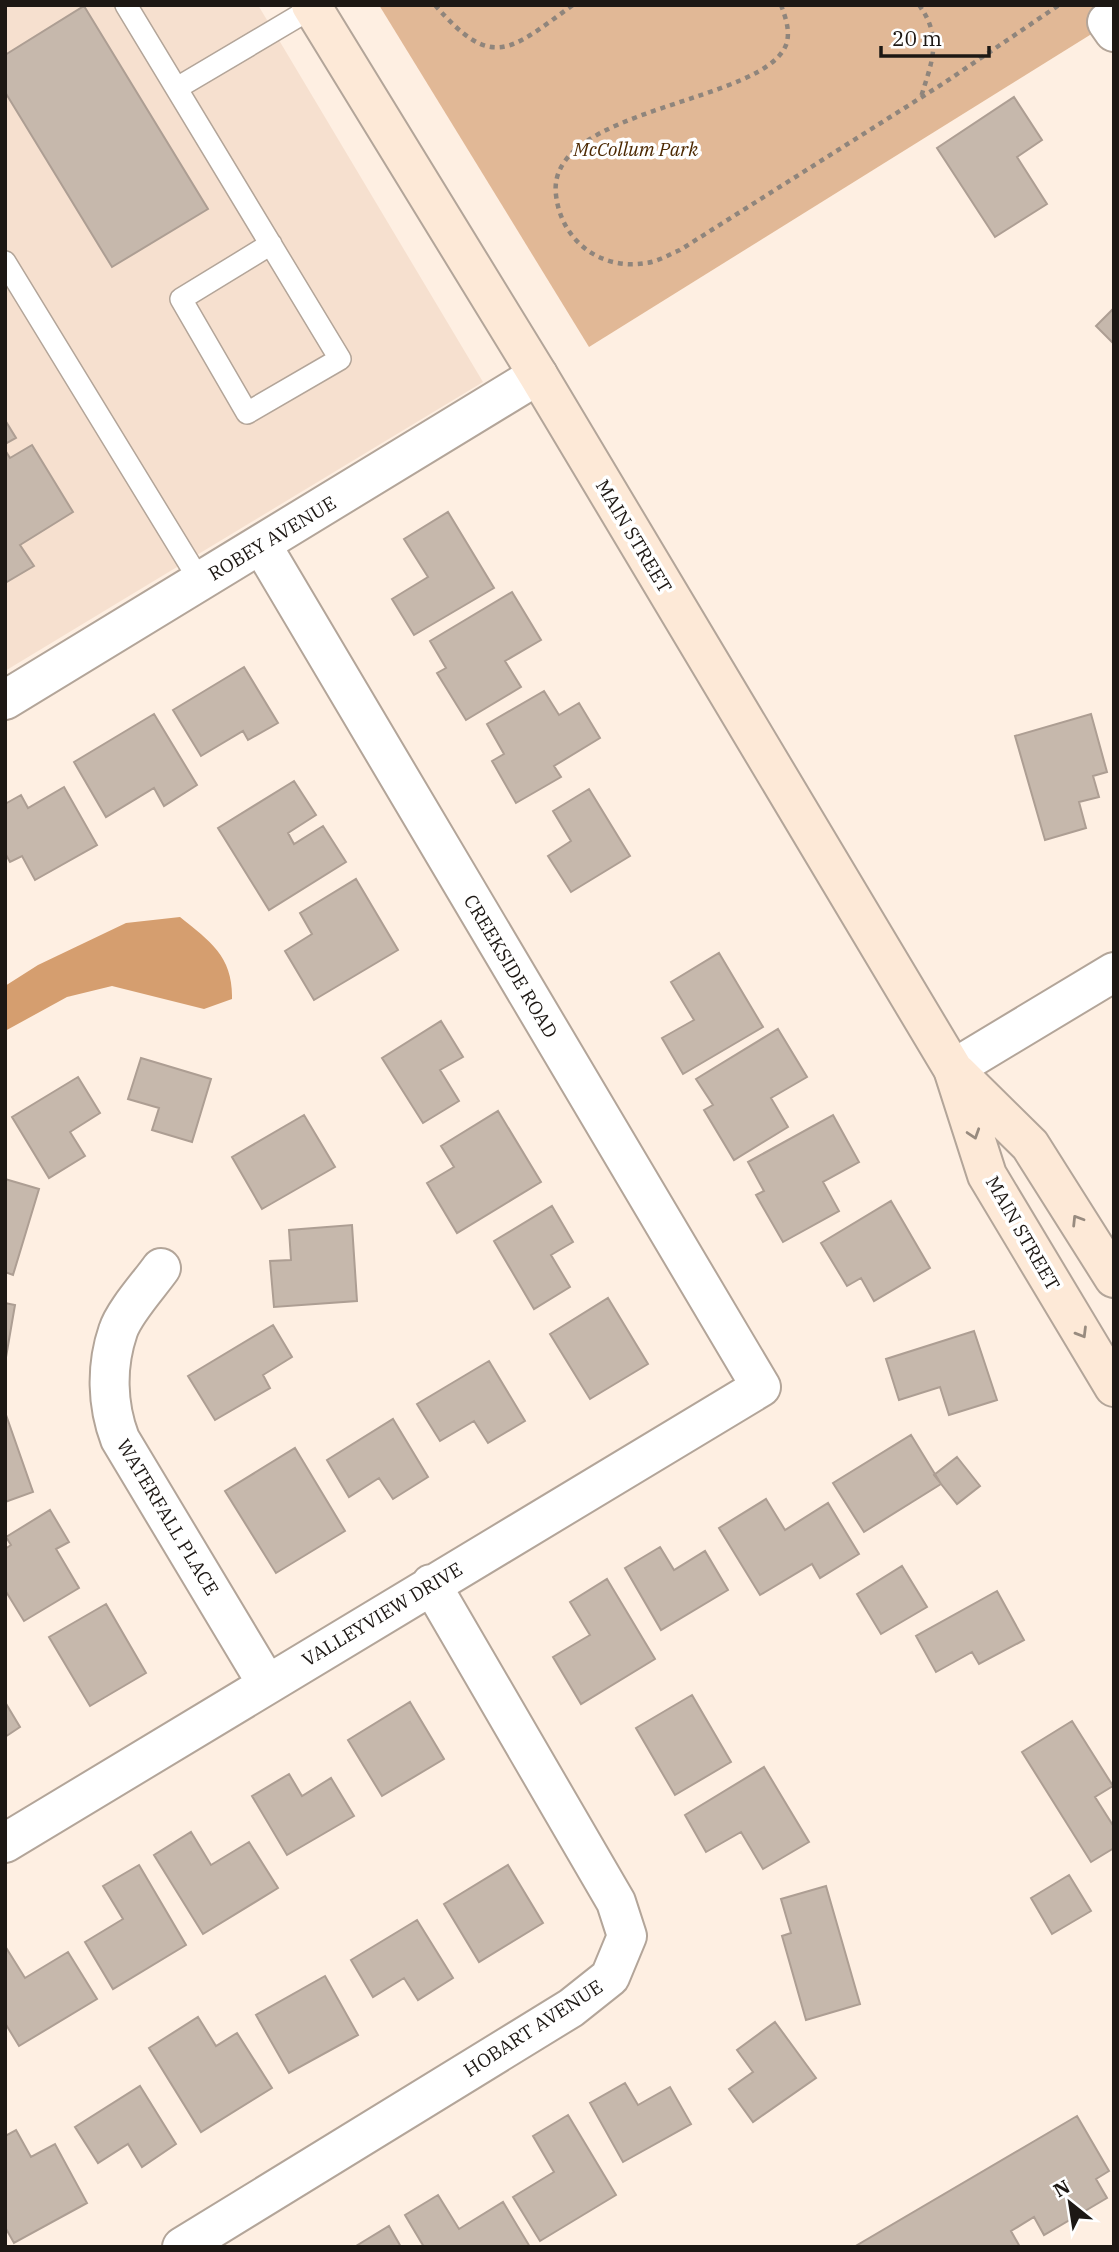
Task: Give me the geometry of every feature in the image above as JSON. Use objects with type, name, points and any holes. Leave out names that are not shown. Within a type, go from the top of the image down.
[{"type":"main road","name":"MAIN STREET","points":[[312,6],[538,375],[953,1069],[988,1174],[1114,1387]]},
{"type":"main road","name":"MAIN STREET","points":[[953,1069],[1030,1144],[1114,1278]]},
{"type":"street","name":"ROBEY AVENUE","points":[[5,700],[538,375]]},
{"type":"street","name":"CREEKSIDE ROAD","points":[[261,544],[761,1387]]},
{"type":"street","points":[[953,1069],[1114,972]]},
{"type":"street","name":"WATERFALL PLACE","points":[[161,1268],[118,1330],[108,1400],[112,1419],[120,1439],[268,1684]]},
{"type":"street","name":"VALLEYVIEW DRIVE","points":[[5,1843],[761,1387]]},
{"type":"street","name":"HOBART AVENUE","points":[[182,2247],[571,2008],[610,1977],[626,1936],[616,1902],[431,1584]]},
{"type":"lane","points":[[127,5],[271,244],[340,359],[247,413],[181,299],[271,244]]},
{"type":"lane","points":[[177,88],[312,6]]},
{"type":"lane","points":[[5,262],[200,581]]},
{"type":"path","points":[[435,5],[458,31],[484,48],[508,47],[573,5]]},
{"type":"path","points":[[781,5],[787,21],[787,43],[771,62],[731,85],[645,112],[592,139],[564,158],[554,181],[557,210],[569,233],[591,255],[618,264],[647,263],[680,250],[921,98],[1059,5]]},
{"type":"path","points":[[919,5],[932,28],[935,53],[921,98]]},
{"type":"shaded area","points":[[5,5],[258,5],[483,382],[5,671]]},
{"type":"shaded area","points":[[180,917],[210,943],[224,961],[229,972],[232,999],[204,1009],[112,986],[67,997],[5,1031],[5,986],[38,965],[126,923]]},
{"type":"green space","name":"McCollum Park","points":[[379,5],[1114,5],[1114,20],[589,347]]},
{"type":"building","points":[[84,6],[208,209],[112,267],[5,92],[5,55]]},
{"type":"building","points":[[1014,97],[1042,140],[1017,157],[1047,204],[995,237],[937,148]]},
{"type":"building","points":[[1114,308],[1114,344],[1096,326]]},
{"type":"building","points":[[5,420],[16,438],[5,444]]},
{"type":"building","points":[[32,445],[73,512],[20,545],[34,566],[5,583],[5,450],[10,458]]},
{"type":"building","points":[[448,512],[494,588],[414,635],[392,599],[428,577],[404,539]]},
{"type":"building","points":[[512,592],[541,640],[505,661],[521,687],[466,720],[437,673],[446,668],[430,641]]},
{"type":"building","points":[[244,667],[278,723],[248,740],[243,731],[201,756],[173,710]]},
{"type":"building","points":[[544,691],[559,715],[579,703],[600,738],[554,766],[561,777],[516,803],[492,761],[504,754],[487,724]]},
{"type":"building","points":[[154,714],[197,785],[164,806],[154,788],[106,817],[74,762]]},
{"type":"building","points":[[1091,714],[1107,772],[1093,776],[1099,797],[1079,802],[1086,828],[1045,840],[1015,736]]},
{"type":"building","points":[[294,781],[316,815],[288,833],[294,844],[323,826],[346,862],[269,910],[218,828]]},
{"type":"building","points":[[64,787],[97,845],[35,880],[22,856],[10,862],[5,853],[5,804],[21,795],[28,808]]},
{"type":"building","points":[[589,789],[630,856],[571,892],[548,856],[571,841],[553,811]]},
{"type":"building","points":[[356,879],[398,950],[314,1000],[285,951],[312,934],[300,913]]},
{"type":"building","points":[[719,953],[763,1027],[683,1074],[662,1038],[694,1020],[671,982]]},
{"type":"building","points":[[441,1021],[463,1057],[440,1070],[459,1101],[423,1123],[382,1058]]},
{"type":"building","points":[[778,1029],[807,1077],[771,1098],[788,1127],[734,1160],[704,1110],[713,1105],[696,1079]]},
{"type":"building","points":[[141,1058],[211,1079],[192,1142],[152,1130],[159,1108],[128,1099]]},
{"type":"building","points":[[78,1077],[100,1113],[70,1132],[85,1156],[49,1178],[12,1117]]},
{"type":"building","points":[[498,1111],[541,1182],[457,1233],[427,1183],[454,1167],[441,1146]]},
{"type":"building","points":[[304,1115],[335,1167],[262,1209],[232,1157]]},
{"type":"building","points":[[833,1115],[859,1162],[823,1182],[839,1211],[783,1242],[756,1195],[764,1191],[748,1162]]},
{"type":"building","points":[[5,1179],[39,1189],[13,1275],[5,1272]]},
{"type":"building","points":[[891,1201],[930,1268],[874,1301],[861,1278],[847,1286],[821,1243]]},
{"type":"building","points":[[552,1206],[573,1242],[551,1255],[570,1287],[534,1309],[494,1241]]},
{"type":"building","points":[[352,1225],[357,1301],[274,1307],[270,1261],[291,1260],[289,1230]]},
{"type":"building","points":[[608,1298],[648,1364],[590,1399],[550,1334]]},
{"type":"building","points":[[5,1303],[15,1305],[5,1363]]},
{"type":"building","points":[[273,1325],[292,1357],[263,1375],[270,1388],[215,1420],[188,1376]]},
{"type":"building","points":[[974,1331],[997,1400],[949,1415],[940,1387],[899,1400],[886,1359]]},
{"type":"building","points":[[489,1361],[525,1421],[488,1443],[474,1421],[440,1441],[417,1404]]},
{"type":"building","points":[[5,1412],[33,1492],[5,1502]]},
{"type":"building","points":[[393,1419],[428,1477],[393,1499],[379,1478],[349,1497],[327,1460]]},
{"type":"building","points":[[911,1435],[941,1484],[864,1532],[833,1483]]},
{"type":"building","points":[[295,1448],[345,1531],[276,1573],[225,1491]]},
{"type":"building","points":[[957,1457],[980,1486],[957,1504],[934,1475]]},
{"type":"building","points":[[766,1499],[785,1530],[828,1503],[859,1554],[820,1578],[812,1564],[760,1595],[719,1528]]},
{"type":"building","points":[[50,1510],[69,1542],[56,1549],[79,1588],[24,1621],[5,1590],[5,1549],[11,1545],[6,1537]]},
{"type":"building","points":[[660,1547],[674,1570],[705,1551],[728,1590],[661,1630],[625,1568]]},
{"type":"building","points":[[902,1566],[927,1607],[881,1634],[857,1594]]},
{"type":"building","points":[[607,1579],[655,1659],[581,1704],[553,1657],[590,1635],[570,1602]]},
{"type":"building","points":[[997,1591],[1024,1640],[979,1664],[972,1652],[936,1672],[916,1636]]},
{"type":"building","points":[[106,1604],[146,1673],[90,1706],[49,1637]]},
{"type":"building","points":[[692,1695],[731,1762],[675,1795],[636,1728]]},
{"type":"building","points":[[5,1702],[20,1727],[5,1737]]},
{"type":"building","points":[[410,1702],[444,1759],[382,1796],[348,1740]]},
{"type":"building","points":[[1072,1721],[1113,1786],[1095,1797],[1114,1827],[1114,1848],[1091,1862],[1022,1752]]},
{"type":"building","points":[[764,1767],[809,1842],[763,1869],[741,1832],[706,1852],[685,1815]]},
{"type":"building","points":[[289,1774],[302,1796],[331,1778],[354,1816],[287,1855],[252,1796]]},
{"type":"building","points":[[191,1832],[211,1865],[249,1842],[278,1888],[203,1934],[154,1855]]},
{"type":"building","points":[[139,1865],[186,1945],[113,1989],[85,1942],[123,1919],[103,1886]]},
{"type":"building","points":[[508,1865],[543,1923],[479,1962],[444,1904]]},
{"type":"building","points":[[1069,1875],[1091,1911],[1052,1934],[1031,1898]]},
{"type":"building","points":[[826,1886],[860,2004],[806,2020],[782,1936],[791,1933],[781,1899]]},
{"type":"building","points":[[417,1920],[453,1978],[418,2000],[404,1978],[373,1997],[351,1960]]},
{"type":"building","points":[[5,1946],[25,1978],[68,1952],[97,1999],[19,2046],[5,2023]]},
{"type":"building","points":[[325,1976],[358,2035],[289,2073],[256,2015]]},
{"type":"building","points":[[198,2017],[216,2046],[237,2033],[272,2088],[201,2132],[149,2048]]},
{"type":"building","points":[[775,2022],[816,2078],[753,2122],[729,2089],[753,2072],[737,2050]]},
{"type":"building","points":[[625,2083],[638,2105],[670,2087],[691,2124],[623,2162],[590,2103]]},
{"type":"building","points":[[140,2086],[176,2144],[142,2167],[128,2144],[98,2163],[75,2127]]},
{"type":"building","points":[[568,2115],[616,2195],[540,2241],[513,2197],[554,2172],[533,2136]]},
{"type":"building","points":[[1077,2116],[1109,2171],[1096,2179],[1107,2198],[1044,2235],[1034,2217],[1011,2231],[1020,2247],[854,2247]]},
{"type":"building","points":[[16,2130],[31,2157],[55,2144],[87,2203],[14,2243],[5,2227],[5,2136]]},
{"type":"building","points":[[438,2195],[459,2229],[503,2202],[530,2247],[424,2247],[405,2215]]},
{"type":"building","points":[[389,2226],[401,2247],[356,2247],[356,2246]]}]
